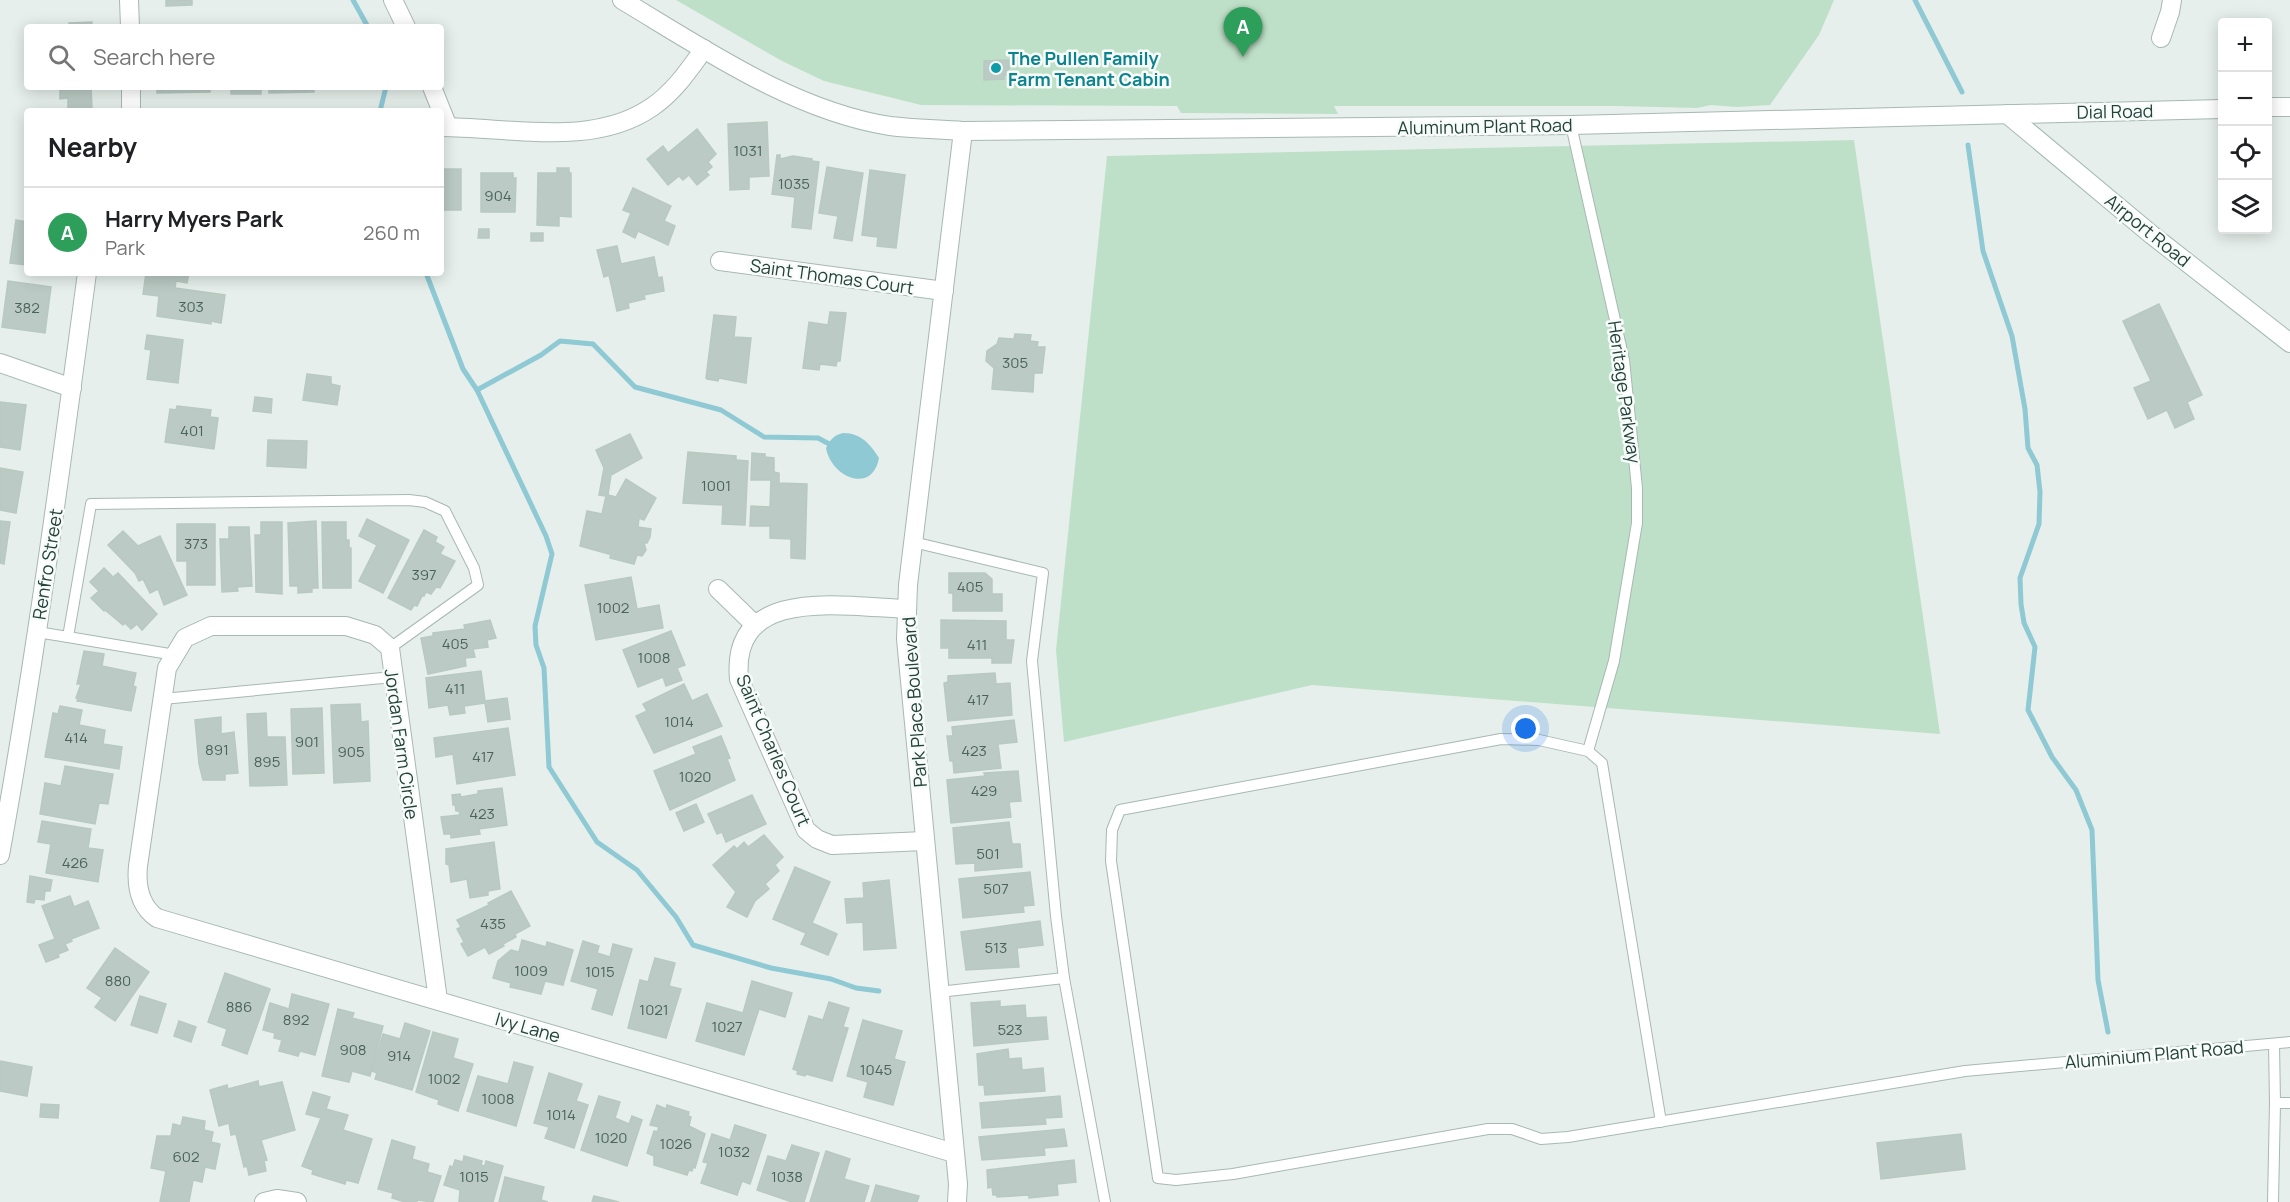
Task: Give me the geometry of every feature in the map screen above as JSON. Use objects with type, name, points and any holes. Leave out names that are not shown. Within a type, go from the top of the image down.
[{"type":"street","points":[[129,0],[130,24]]},
{"type":"street","points":[[393,0],[405,24]]},
{"type":"street","name":"Aluminum Plant Road","points":[[622,0],[757,80],[824,109],[890,126],[963,131],[1571,125],[2007,114]]},
{"type":"street","points":[[2162,38],[2172,0]]},
{"type":"street","points":[[445,127],[570,132],[615,125],[652,107],[668,93],[704,49]]},
{"type":"street","points":[[131,90],[131,108]]},
{"type":"street","points":[[433,90],[439,108]]},
{"type":"street","points":[[2272,107],[2290,107]]},
{"type":"street","name":"Dial Road","points":[[2007,114],[2218,109]]},
{"type":"street","name":"Airport Road","points":[[2007,114],[2152,235],[2290,343]]},
{"type":"street","name":"Park Place Boulevard","points":[[957,1202],[958,1184],[906,639],[913,542],[963,131]]},
{"type":"street","name":"Saint Thomas Court","points":[[720,261],[944,291]]},
{"type":"street","name":"Renfro Street","points":[[0,855],[37,632],[87,276]]},
{"type":"street","points":[[0,363],[72,388]]},
{"type":"street","points":[[718,589],[754,624],[782,609],[816,606],[907,609]]},
{"type":"street","name":"Saint Charles Court","points":[[754,624],[741,644],[739,679],[806,830],[817,839],[832,845],[925,841]]},
{"type":"street","name":"Jordan Farm Circle","points":[[138,866],[167,668],[185,638],[211,626],[346,626],[375,635],[390,648],[438,1000]]},
{"type":"street","name":"Ivy Lane","points":[[138,866],[137,883],[144,905],[148,912],[169,923],[954,1153]]},
{"type":"street","points":[[264,1202],[277,1199],[297,1202]]},
{"type":"lane","name":"Heritage Parkway","points":[[1571,125],[1624,360],[1638,488],[1637,523],[1614,661],[1588,752]]},
{"type":"lane","points":[[68,637],[91,504],[409,500],[425,502],[445,511],[474,568],[478,585],[390,648]]},
{"type":"lane","points":[[913,542],[1043,573],[1032,661],[1056,916],[1064,978],[1105,1202]]},
{"type":"lane","points":[[37,632],[175,655]]},
{"type":"lane","points":[[164,699],[393,677]]},
{"type":"lane","name":"Aluminium Plant Road","points":[[1588,752],[1539,740],[1501,739],[1120,810],[1112,830],[1111,861],[1158,1178],[1176,1180],[1233,1174],[1488,1130],[1512,1129],[1541,1139],[1568,1137],[1965,1071],[2290,1042]]},
{"type":"lane","points":[[1588,752],[1602,764],[1661,1122]]},
{"type":"lane","points":[[939,992],[1064,978]]},
{"type":"lane","points":[[2273,1202],[2276,1103],[2274,1044]]},
{"type":"lane","points":[[2276,1103],[2290,1103]]},
{"type":"green space","points":[[676,0],[1834,0],[1819,35],[1770,105],[1737,107],[1711,105],[1697,108],[1334,106],[1338,114],[1181,113],[1177,106],[921,105],[824,81],[782,61]]},
{"type":"green space","points":[[1854,140],[1940,734],[1312,685],[1064,742],[1056,650],[1107,156]]},
{"type":"water","points":[[843,433],[860,437],[879,458],[875,469],[868,476],[860,479],[843,474],[829,458],[826,448],[831,440]]},
{"type":"building","points":[[166,0],[192,0],[192,5],[166,6]]},
{"type":"building","points":[[92,22],[92,24],[69,24]]},
{"type":"building","name":"The Pullen Family Farm Tenant Cabin","points":[[1009,60],[1009,75],[1004,75],[1004,79],[984,80],[984,61]]},
{"type":"building","points":[[60,90],[91,90],[92,108],[68,108],[68,98],[60,99]]},
{"type":"building","points":[[157,90],[210,90],[210,92],[157,93]]},
{"type":"building","points":[[231,90],[261,90],[261,94],[231,94]]},
{"type":"building","points":[[269,90],[314,90],[314,92],[269,93]]},
{"type":"building","points":[[767,122],[769,176],[749,177],[749,189],[730,190],[728,124]]},
{"type":"building","points":[[697,129],[716,154],[708,162],[712,167],[706,172],[709,175],[697,185],[689,175],[683,180],[679,176],[668,185],[647,159],[663,146],[668,153]]},
{"type":"building","points":[[777,155],[780,155],[780,159],[793,156],[819,162],[811,229],[792,227],[795,197],[772,194]]},
{"type":"building","points":[[827,167],[863,173],[852,241],[834,238],[838,216],[819,213]]},
{"type":"building","points":[[557,168],[569,168],[569,173],[571,173],[571,217],[559,216],[559,226],[537,225],[538,173],[557,173]]},
{"type":"building","points":[[444,169],[461,169],[461,210],[444,210]]},
{"type":"building","points":[[870,170],[905,175],[896,248],[877,246],[878,237],[862,235]]},
{"type":"building","points":[[481,173],[513,173],[513,178],[516,178],[515,212],[481,212]]},
{"type":"building","points":[[633,188],[671,206],[664,221],[675,226],[668,245],[638,231],[635,238],[623,232],[631,213],[623,210]]},
{"type":"building","points":[[16,220],[24,221],[24,265],[10,263]]},
{"type":"building","points":[[479,229],[489,229],[489,238],[478,238]]},
{"type":"building","points":[[531,233],[543,233],[543,241],[531,241]]},
{"type":"building","points":[[617,246],[621,264],[654,257],[658,278],[662,277],[664,291],[644,295],[645,299],[628,303],[629,308],[617,311],[609,275],[604,277],[597,250]]},
{"type":"building","points":[[146,276],[188,276],[187,283],[176,281],[175,288],[225,295],[221,323],[211,321],[211,324],[157,316],[159,296],[143,294]]},
{"type":"building","points":[[8,281],[51,287],[45,333],[2,327]]},
{"type":"building","points":[[2159,304],[2202,395],[2187,402],[2194,419],[2175,428],[2167,410],[2148,419],[2134,388],[2151,381],[2123,321]]},
{"type":"building","points":[[830,312],[846,313],[840,361],[837,361],[836,366],[820,364],[819,370],[803,368],[809,322],[828,325]]},
{"type":"building","points":[[714,315],[736,317],[734,337],[751,338],[746,383],[706,378]]},
{"type":"building","points":[[1015,334],[1031,335],[1030,341],[1038,342],[1037,347],[1045,347],[1042,373],[1034,373],[1033,392],[992,389],[994,368],[986,361],[987,351],[997,344],[999,338],[1014,339]]},
{"type":"building","points":[[147,335],[183,340],[178,383],[147,379],[151,350],[145,349]]},
{"type":"building","points":[[307,374],[331,377],[331,384],[340,386],[337,405],[303,400]]},
{"type":"building","points":[[255,397],[272,399],[271,413],[253,411]]},
{"type":"building","points":[[0,402],[26,405],[20,450],[0,447]]},
{"type":"building","points":[[177,406],[211,410],[210,417],[218,418],[214,449],[165,442],[170,409],[176,410]]},
{"type":"building","points":[[630,434],[642,458],[611,475],[608,495],[616,497],[626,479],[656,498],[644,520],[639,518],[638,527],[651,529],[647,543],[644,543],[646,550],[642,556],[637,555],[634,564],[610,558],[610,551],[609,554],[580,546],[587,511],[602,514],[606,496],[599,495],[604,468],[596,450]]},
{"type":"building","points":[[268,440],[307,441],[306,468],[267,466]]},
{"type":"building","points":[[688,452],[736,456],[736,460],[748,461],[745,525],[722,524],[723,505],[683,503]]},
{"type":"building","points":[[752,453],[765,454],[765,457],[774,458],[774,472],[779,473],[779,483],[807,484],[805,559],[791,558],[791,539],[770,538],[770,526],[750,526],[751,506],[770,507],[771,480],[751,480]]},
{"type":"building","points":[[0,468],[23,472],[16,513],[0,510]]},
{"type":"building","points":[[367,519],[409,540],[383,593],[359,581],[377,545],[359,536]]},
{"type":"building","points":[[0,521],[10,522],[4,564],[0,563]]},
{"type":"building","points":[[316,521],[318,588],[312,588],[312,592],[298,593],[298,586],[290,586],[288,523]]},
{"type":"building","points":[[261,522],[282,522],[282,594],[256,592],[255,535],[261,535]]},
{"type":"building","points":[[322,522],[346,522],[346,540],[349,540],[349,548],[351,548],[351,588],[323,588]]},
{"type":"building","points":[[177,524],[215,524],[215,585],[187,585],[187,561],[177,561]]},
{"type":"building","points":[[229,527],[249,527],[252,586],[237,587],[238,591],[222,592],[220,539],[229,539]]},
{"type":"building","points":[[424,530],[437,537],[435,542],[444,547],[440,554],[455,561],[440,588],[436,587],[431,594],[426,592],[417,606],[414,605],[411,610],[388,598]]},
{"type":"building","points":[[123,531],[138,546],[160,536],[187,595],[164,605],[158,589],[150,593],[143,579],[139,581],[135,573],[108,545]]},
{"type":"building","points":[[104,568],[113,577],[118,573],[157,614],[142,630],[137,624],[131,629],[125,623],[123,625],[91,598],[99,591],[90,582]]},
{"type":"building","points":[[949,573],[985,573],[992,579],[992,594],[1002,594],[1002,611],[953,611],[953,593],[949,593]]},
{"type":"building","points":[[631,577],[637,609],[659,605],[663,628],[596,640],[585,585]]},
{"type":"building","points":[[490,620],[496,638],[487,640],[488,647],[473,649],[475,657],[465,658],[466,666],[428,674],[421,638],[433,636],[433,633],[465,629],[464,625]]},
{"type":"building","points":[[941,620],[1006,621],[1006,640],[1014,640],[1011,663],[992,663],[992,658],[949,658],[949,648],[941,648]]},
{"type":"building","points":[[671,631],[685,665],[677,668],[682,680],[666,686],[663,677],[638,687],[623,650]]},
{"type":"building","points":[[84,651],[104,654],[102,666],[136,673],[133,686],[136,687],[131,711],[77,701],[81,684],[77,684]]},
{"type":"building","points":[[481,671],[485,701],[507,698],[510,719],[488,722],[485,703],[464,706],[465,713],[450,715],[448,705],[429,708],[426,678]]},
{"type":"building","points":[[995,673],[996,684],[1010,683],[1012,715],[948,721],[944,683],[948,682],[948,676]]},
{"type":"building","points":[[684,684],[692,701],[707,694],[722,726],[654,753],[636,716],[647,711],[643,704]]},
{"type":"building","points":[[360,704],[361,722],[368,721],[370,781],[334,783],[331,705]]},
{"type":"building","points":[[60,706],[82,710],[79,725],[105,730],[103,744],[122,747],[119,769],[45,757],[53,713],[58,714]]},
{"type":"building","points":[[322,708],[324,773],[293,774],[291,709]]},
{"type":"building","points":[[266,713],[267,737],[285,737],[287,785],[250,786],[247,714]]},
{"type":"building","points":[[221,717],[221,734],[234,732],[238,773],[225,774],[225,780],[203,780],[199,764],[195,720]]},
{"type":"building","points":[[1014,720],[1017,742],[998,744],[1001,768],[954,773],[947,736],[953,736],[952,727]]},
{"type":"building","points":[[508,728],[515,775],[457,784],[453,754],[436,757],[434,738]]},
{"type":"building","points":[[721,736],[730,758],[727,759],[735,780],[670,810],[654,771],[696,754],[693,747]]},
{"type":"building","points":[[65,766],[113,774],[108,804],[99,803],[95,824],[40,814],[45,783],[61,786]]},
{"type":"building","points":[[1018,771],[1021,801],[1009,802],[1011,817],[951,823],[947,780],[985,776],[984,773]]},
{"type":"building","points":[[502,788],[507,825],[479,829],[480,834],[451,838],[451,834],[444,834],[441,817],[460,815],[453,805],[452,795],[460,794],[461,797],[478,794],[478,791]]},
{"type":"building","points":[[752,795],[766,824],[726,842],[722,832],[717,834],[708,814]]},
{"type":"building","points":[[696,804],[704,822],[684,831],[676,813]]},
{"type":"building","points":[[42,821],[91,829],[88,848],[103,850],[98,882],[46,873],[51,844],[38,842]]},
{"type":"building","points":[[1009,822],[1012,844],[1020,844],[1022,867],[975,871],[975,863],[956,864],[953,828]]},
{"type":"building","points":[[764,835],[783,857],[775,865],[779,871],[765,884],[769,889],[755,901],[747,917],[727,907],[736,892],[713,865],[734,846],[737,849],[744,842],[748,847]]},
{"type":"building","points":[[494,842],[500,889],[488,891],[488,895],[470,898],[467,879],[451,882],[449,865],[446,864],[446,849]]},
{"type":"building","points":[[795,867],[830,882],[812,923],[837,934],[828,955],[801,944],[806,933],[773,919]]},
{"type":"building","points":[[1030,872],[1034,905],[1023,906],[1024,912],[963,918],[959,879]]},
{"type":"building","points":[[30,876],[52,880],[50,891],[45,891],[44,900],[35,899],[34,903],[27,902]]},
{"type":"building","points":[[889,880],[896,948],[864,950],[863,922],[847,923],[845,899],[864,898],[863,883]]},
{"type":"building","points":[[511,891],[530,926],[515,934],[516,937],[503,944],[504,946],[489,954],[485,947],[468,956],[461,944],[464,942],[457,929],[461,927],[457,920],[489,905],[488,903]]},
{"type":"building","points":[[70,896],[74,907],[88,901],[99,928],[71,939],[72,941],[65,944],[68,950],[58,954],[59,957],[46,962],[39,945],[55,939],[42,906]]},
{"type":"building","points":[[1040,921],[1043,945],[1017,948],[1019,967],[966,970],[961,932]]},
{"type":"building","points":[[522,940],[546,947],[547,942],[573,950],[563,985],[545,981],[541,994],[510,987],[511,983],[493,978],[498,961],[511,950],[519,952]]},
{"type":"building","points":[[583,941],[599,946],[597,953],[610,957],[613,944],[632,949],[612,1015],[592,1009],[598,989],[571,981]]},
{"type":"building","points":[[115,948],[149,972],[115,1021],[95,1007],[102,998],[87,988]]},
{"type":"building","points":[[655,958],[675,963],[669,986],[681,989],[666,1038],[628,1028],[640,980],[648,982]]},
{"type":"building","points":[[225,973],[270,989],[247,1054],[222,1045],[227,1029],[208,1022]]},
{"type":"building","points":[[752,981],[792,993],[785,1017],[759,1009],[744,1055],[696,1041],[707,1003],[743,1013]]},
{"type":"building","points":[[292,994],[329,1004],[315,1055],[300,1051],[298,1056],[279,1051],[282,1040],[274,1038],[275,1033],[263,1030],[270,1003],[289,1009]]},
{"type":"building","points":[[140,996],[166,1004],[157,1033],[131,1025]]},
{"type":"building","points":[[1000,1001],[1000,1007],[1025,1005],[1026,1018],[1046,1017],[1048,1039],[974,1046],[971,1003]]},
{"type":"building","points":[[829,1002],[849,1008],[843,1027],[848,1028],[832,1081],[797,1074],[798,1071],[793,1069],[809,1016],[823,1020]]},
{"type":"building","points":[[338,1009],[354,1013],[352,1018],[383,1026],[370,1076],[352,1071],[349,1082],[322,1076]]},
{"type":"building","points":[[863,1020],[902,1031],[894,1059],[905,1062],[893,1105],[864,1097],[868,1082],[847,1076]]},
{"type":"building","points":[[179,1021],[196,1027],[191,1042],[174,1036]]},
{"type":"building","points":[[405,1023],[430,1031],[412,1090],[375,1079],[377,1073],[372,1071],[383,1034],[400,1039]]},
{"type":"building","points":[[433,1032],[458,1039],[453,1058],[473,1064],[458,1111],[438,1104],[439,1100],[416,1092]]},
{"type":"building","points":[[1008,1049],[1009,1059],[1021,1058],[1022,1070],[1043,1068],[1045,1091],[985,1095],[984,1085],[979,1085],[977,1054]]},
{"type":"building","points":[[0,1061],[32,1067],[27,1096],[0,1091]]},
{"type":"building","points":[[514,1062],[533,1067],[516,1126],[467,1111],[478,1076],[508,1084]]},
{"type":"building","points":[[549,1073],[582,1084],[576,1101],[588,1105],[574,1148],[545,1138],[549,1127],[534,1123]]},
{"type":"building","points":[[258,1081],[259,1087],[282,1082],[295,1130],[261,1140],[267,1160],[264,1161],[266,1171],[249,1175],[247,1166],[244,1167],[236,1134],[231,1135],[229,1123],[219,1126],[210,1090],[227,1085],[228,1089]]},
{"type":"building","points":[[313,1092],[330,1097],[326,1109],[348,1115],[343,1130],[372,1139],[358,1183],[346,1180],[345,1184],[312,1174],[313,1170],[302,1166],[321,1118],[306,1114]]},
{"type":"building","points":[[599,1096],[620,1102],[615,1118],[629,1124],[632,1116],[642,1120],[627,1166],[581,1150]]},
{"type":"building","points":[[1060,1096],[1062,1117],[1045,1118],[1046,1124],[982,1128],[980,1103]]},
{"type":"building","points":[[41,1104],[59,1105],[58,1118],[40,1117]]},
{"type":"building","points":[[657,1105],[666,1109],[667,1105],[689,1112],[688,1116],[691,1117],[689,1126],[705,1134],[695,1168],[693,1167],[692,1171],[689,1170],[687,1175],[654,1165],[654,1156],[647,1153],[654,1131],[657,1132],[659,1127],[650,1125]]},
{"type":"building","points":[[183,1117],[205,1121],[204,1130],[213,1132],[211,1142],[220,1144],[215,1169],[205,1167],[202,1182],[193,1180],[189,1202],[160,1202],[166,1171],[151,1168],[157,1136],[171,1136],[173,1124],[181,1126]]},
{"type":"building","points":[[735,1125],[766,1135],[750,1184],[742,1181],[737,1195],[701,1183],[708,1163],[703,1162],[712,1134],[730,1140]]},
{"type":"building","points":[[1064,1129],[1067,1146],[1044,1148],[1045,1155],[982,1160],[979,1137]]},
{"type":"building","points":[[1961,1134],[1965,1169],[1881,1179],[1877,1143]]},
{"type":"building","points":[[392,1140],[415,1147],[412,1159],[429,1164],[427,1172],[441,1176],[433,1202],[417,1200],[417,1202],[405,1202],[392,1198],[393,1193],[378,1189]]},
{"type":"building","points":[[792,1145],[819,1153],[804,1202],[792,1202],[757,1190],[768,1156],[786,1161]]},
{"type":"building","points":[[826,1151],[850,1159],[844,1179],[869,1186],[864,1202],[810,1202]]},
{"type":"building","points":[[464,1156],[482,1161],[481,1165],[485,1166],[486,1161],[503,1166],[493,1202],[459,1202],[460,1190],[444,1185],[450,1166],[453,1167],[455,1160],[463,1162]]},
{"type":"building","points":[[1074,1160],[1076,1182],[1057,1184],[1058,1195],[1029,1198],[1029,1195],[997,1197],[993,1195],[992,1187],[988,1188],[987,1170]]},
{"type":"building","points":[[505,1177],[544,1187],[541,1200],[548,1202],[499,1202]]},
{"type":"building","points":[[876,1185],[919,1196],[917,1202],[871,1202]]},
{"type":"building","points":[[594,1196],[619,1202],[592,1202]]},
{"type":"waterway","points":[[353,0],[366,24]]},
{"type":"waterway","points":[[1915,0],[1962,92]]},
{"type":"waterway","points":[[381,108],[385,90]]},
{"type":"waterway","points":[[1968,145],[1983,251],[2012,336],[2025,409],[2028,448],[2037,465],[2040,492],[2039,524],[2020,578],[2024,623],[2035,647],[2028,710],[2052,757],[2076,790],[2092,830],[2098,980],[2108,1032]]},
{"type":"waterway","points":[[427,276],[463,369],[477,390],[546,536],[552,554],[535,626],[536,645],[544,668],[549,767],[597,842],[637,870],[676,917],[693,945],[771,968],[831,979],[856,988],[879,991]]},
{"type":"waterway","points":[[477,390],[541,355],[560,341],[593,344],[635,387],[721,410],[764,437],[818,438],[833,446]]},
{"type":"place","name":"Harry Myers Park","points":[[1243,57]]},
{"type":"place","name":"The Pullen Family Farm Tenant Cabin","points":[[996,68]]}]
